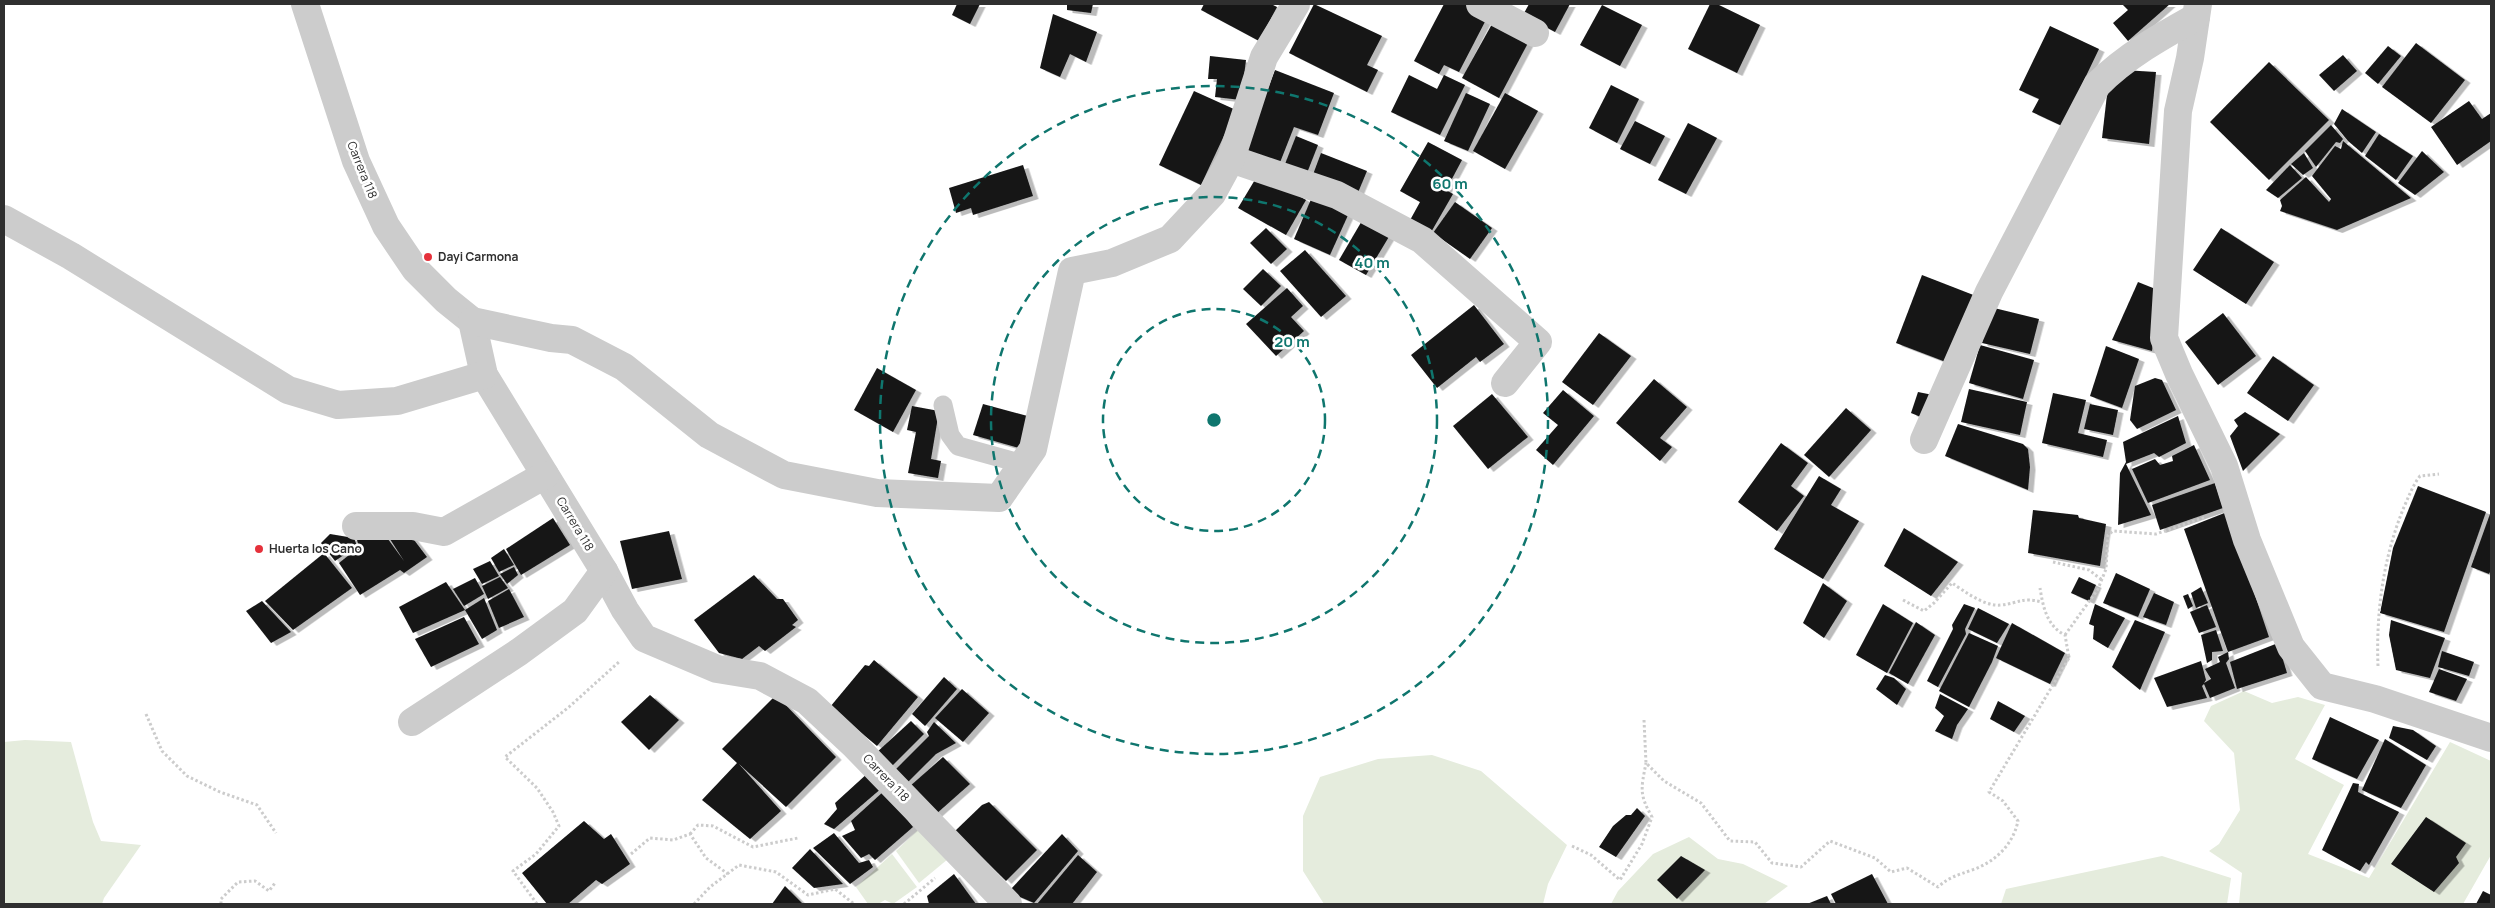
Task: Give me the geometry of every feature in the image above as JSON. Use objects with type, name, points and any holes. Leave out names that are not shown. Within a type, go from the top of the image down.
[{"type":"street","name":"Carrera 118","points":[[305,4],[356,161],[386,226],[415,269],[446,300],[472,321],[484,375],[604,572],[625,610],[644,638],[717,669],[760,676],[807,701],[854,745],[1008,904]]},
{"type":"street","points":[[472,321],[551,338],[572,340],[624,367],[709,435],[784,475],[877,493],[999,498],[1033,450],[1072,271],[1112,263],[1170,239],[1212,194],[1231,159],[1264,57],[1296,4]]},
{"type":"street","points":[[1480,4],[1535,32]]},
{"type":"street","points":[[1924,440],[1990,292],[2097,85],[2116,66],[2197,11]]},
{"type":"street","points":[[2197,11],[2190,58],[2178,111],[2164,338],[2178,374],[2224,466],[2247,540],[2291,647],[2322,686],[2375,699],[2491,738]]},
{"type":"street","points":[[1231,159],[1337,195],[1422,240],[1538,342],[1505,383]]},
{"type":"street","points":[[4,219],[71,256],[288,390],[338,405],[396,401],[484,375]]},
{"type":"street","points":[[356,526],[413,526],[444,532],[545,475]]},
{"type":"street","points":[[412,722],[575,611],[604,572]]},
{"type":"lane","points":[[943,405],[950,436],[958,446],[1023,464]]},
{"type":"path","points":[[2375,699],[2378,678],[2378,612],[2387,558],[2396,528],[2414,484],[2420,476],[2439,474]]},
{"type":"path","points":[[1646,763],[1664,781],[1702,803],[1730,841],[1755,842],[1772,863],[1802,866],[1830,841],[1875,858],[1891,872],[1907,868],[1938,887],[1947,878],[1974,870],[1996,858],[2015,836],[2018,821],[2003,801],[1989,792],[2069,658],[2065,635],[2098,590],[2106,570],[2108,535],[2114,531],[2156,534],[2237,505]]},
{"type":"path","points":[[2054,562],[2090,570],[2102,580]]},
{"type":"path","points":[[1903,600],[1924,611],[1952,583],[1988,604],[2000,606],[2026,598],[2042,602]]},
{"type":"path","points":[[2040,588],[2046,615],[2055,630],[2065,635]]},
{"type":"path","points":[[537,904],[513,871],[536,854],[559,826],[553,812],[537,788],[505,758],[569,707],[644,638]]},
{"type":"path","points":[[146,714],[162,751],[187,776],[220,792],[257,805],[276,833]]},
{"type":"path","points":[[1572,846],[1590,856],[1620,880],[1642,844],[1652,817],[1643,800],[1642,785],[1646,763],[1644,720]]},
{"type":"path","points":[[632,854],[650,838],[673,840],[690,834],[698,826],[713,826],[753,847],[798,838]]},
{"type":"path","points":[[690,834],[706,858],[728,874]]},
{"type":"path","points":[[904,904],[961,857]]},
{"type":"path","points":[[694,904],[710,887],[739,865],[776,872],[808,895],[835,889],[854,904]]},
{"type":"path","points":[[221,904],[221,898],[238,882],[255,881],[269,892],[275,883]]},
{"type":"green space","points":[[2244,691],[2272,703],[2298,697],[2325,705],[2295,759],[2344,785],[2308,854],[2369,878],[2450,742],[2491,761],[2491,855],[2463,904],[2239,904],[2242,873],[2209,851],[2219,844],[2240,810],[2234,753],[2204,721],[2211,706]]},
{"type":"green space","points":[[25,740],[71,742],[93,822],[101,841],[141,845],[104,898],[102,904],[4,904],[4,742]]},
{"type":"green space","points":[[1432,755],[1481,771],[1567,845],[1548,884],[1543,904],[1324,904],[1303,871],[1303,816],[1320,777],[1378,759]]},
{"type":"green space","points":[[923,829],[948,859],[919,883],[896,851],[917,831]]},
{"type":"green space","points":[[1689,837],[1718,859],[1743,864],[1788,886],[1764,904],[1611,904],[1618,891],[1653,854]]},
{"type":"green space","points":[[892,854],[917,887],[893,904],[885,900],[878,904],[868,904],[856,887]]},
{"type":"green space","points":[[2162,856],[2231,878],[2227,904],[2001,904],[2006,889]]},
{"type":"building","points":[[957,4],[980,4],[970,24],[952,15]]},
{"type":"building","points":[[1067,4],[1093,4],[1091,13],[1067,10]]},
{"type":"building","points":[[1204,4],[1271,4],[1277,7],[1259,41],[1201,10]]},
{"type":"building","points":[[1314,4],[1382,36],[1367,65],[1378,70],[1367,92],[1289,53]]},
{"type":"building","points":[[1444,4],[1470,4],[1489,14],[1459,72],[1444,65],[1439,74],[1414,61]]},
{"type":"building","points":[[1529,4],[1570,4],[1555,32],[1523,15]]},
{"type":"building","points":[[1710,4],[1717,4],[1760,25],[1737,73],[1688,49]]},
{"type":"building","points":[[2122,4],[2170,4],[2128,41],[2113,23],[2128,10]]},
{"type":"building","points":[[1602,5],[1642,25],[1620,66],[1580,45]]},
{"type":"building","points":[[1053,14],[1097,32],[1086,62],[1070,54],[1060,77],[1040,68]]},
{"type":"building","points":[[1492,24],[1528,43],[1499,98],[1462,78]]},
{"type":"building","points":[[2050,26],[2099,49],[2062,126],[2032,112],[2039,99],[2019,90]]},
{"type":"building","points":[[2416,43],[2465,80],[2431,123],[2382,87]]},
{"type":"building","points":[[2388,46],[2401,56],[2378,84],[2365,73]]},
{"type":"building","points":[[2343,55],[2357,71],[2334,91],[2319,75]]},
{"type":"building","points":[[1210,56],[1246,60],[1241,100],[1215,97],[1217,79],[1208,79]]},
{"type":"building","points":[[2269,62],[2329,120],[2269,180],[2210,122]]},
{"type":"building","points":[[1275,70],[1334,93],[1318,135],[1294,127],[1279,165],[1244,152]]},
{"type":"building","points":[[2123,70],[2156,72],[2149,144],[2102,138],[2108,86]]},
{"type":"building","points":[[1409,75],[1437,89],[1444,75],[1465,85],[1440,135],[1391,112]]},
{"type":"building","points":[[1611,85],[1639,99],[1617,143],[1589,128]]},
{"type":"building","points":[[1194,91],[1236,110],[1201,185],[1159,165]]},
{"type":"building","points":[[1466,93],[1490,104],[1468,151],[1444,141]]},
{"type":"building","points":[[1505,93],[1538,111],[1505,169],[1473,151]]},
{"type":"building","points":[[2469,101],[2482,119],[2491,113],[2491,141],[2457,165],[2431,127]]},
{"type":"building","points":[[2342,109],[2376,132],[2362,153],[2348,141],[2334,124]]},
{"type":"building","points":[[1635,121],[1665,136],[1650,164],[1620,149]]},
{"type":"building","points":[[1688,123],[1717,138],[1686,194],[1658,180]]},
{"type":"building","points":[[2331,125],[2343,139],[2340,143],[2336,142],[2316,167],[2305,151]]},
{"type":"building","points":[[2379,134],[2413,156],[2396,180],[2365,156]]},
{"type":"building","points":[[1296,136],[1318,145],[1307,173],[1285,164]]},
{"type":"building","points":[[2343,141],[2411,198],[2337,230],[2280,211],[2282,206],[2280,200],[2306,177],[2329,202],[2331,199],[2312,176],[2335,146],[2341,149]]},
{"type":"building","points":[[1428,142],[1462,160],[1446,190],[1453,194],[1430,234],[1409,222],[1420,202],[1400,191]]},
{"type":"building","points":[[2422,151],[2444,172],[2415,195],[2398,183]]},
{"type":"building","points":[[1321,153],[1367,171],[1357,195],[1312,177]]},
{"type":"building","points":[[2304,153],[2313,168],[2303,175],[2291,164]]},
{"type":"building","points":[[1023,165],[1033,196],[973,215],[971,208],[956,213],[949,188]]},
{"type":"building","points":[[2290,165],[2302,178],[2278,198],[2266,190]]},
{"type":"building","points":[[1259,173],[1306,200],[1286,235],[1238,208]]},
{"type":"building","points":[[1312,197],[1349,213],[1330,255],[1294,239]]},
{"type":"building","points":[[1455,202],[1492,228],[1470,259],[1433,233]]},
{"type":"building","points":[[1363,219],[1390,235],[1366,275],[1339,260]]},
{"type":"building","points":[[1266,228],[1287,249],[1271,264],[1250,243]]},
{"type":"building","points":[[2221,228],[2274,262],[2246,304],[2193,270]]},
{"type":"building","points":[[1305,250],[1346,296],[1321,317],[1280,271]]},
{"type":"building","points":[[1263,269],[1281,286],[1261,306],[1243,289]]},
{"type":"building","points":[[1922,275],[1976,296],[1951,364],[1896,343]]},
{"type":"building","points":[[2138,282],[2158,290],[2152,351],[2112,340]]},
{"type":"building","points":[[1287,288],[1303,306],[1291,317],[1304,331],[1276,356],[1246,324]]},
{"type":"building","points":[[1474,305],[1504,344],[1480,362],[1476,357],[1437,388],[1411,355]]},
{"type":"building","points":[[1990,307],[2039,319],[2030,354],[1982,343]]},
{"type":"building","points":[[2223,313],[2256,356],[2218,385],[2185,342]]},
{"type":"building","points":[[1599,333],[1631,356],[1593,405],[1562,382]]},
{"type":"building","points":[[1980,345],[2034,360],[2023,399],[1969,383]]},
{"type":"building","points":[[2106,346],[2139,359],[2122,408],[2090,396]]},
{"type":"building","points":[[2273,356],[2314,385],[2288,421],[2247,393]]},
{"type":"building","points":[[877,368],[916,390],[893,432],[854,410]]},
{"type":"building","points":[[2155,378],[2162,380],[2176,410],[2137,429],[2130,420],[2135,386]]},
{"type":"building","points":[[1654,379],[1687,407],[1660,438],[1672,447],[1660,461],[1616,423]]},
{"type":"building","points":[[1969,389],[2027,402],[2020,435],[1961,422]]},
{"type":"building","points":[[1563,390],[1594,416],[1553,465],[1536,450],[1558,425],[1543,413]]},
{"type":"building","points":[[1918,392],[1938,396],[1928,420],[1911,413]]},
{"type":"building","points":[[2053,393],[2086,400],[2078,433],[2107,440],[2103,457],[2042,443]]},
{"type":"building","points":[[1492,394],[1528,437],[1488,469],[1453,426]]},
{"type":"building","points":[[983,404],[1035,418],[1026,450],[973,435]]},
{"type":"building","points":[[2090,404],[2118,410],[2113,435],[2084,429]]},
{"type":"building","points":[[912,406],[939,411],[931,459],[941,461],[938,478],[908,473],[916,432],[907,430]]},
{"type":"building","points":[[1846,408],[1871,430],[1829,477],[1804,455]]},
{"type":"building","points":[[2245,412],[2280,434],[2243,471],[2230,436],[2238,426],[2234,420]]},
{"type":"building","points":[[2178,416],[2186,443],[2159,457],[2154,453],[2126,464],[2151,515],[2118,525],[2120,473],[2126,462],[2123,442]]},
{"type":"building","points":[[1958,424],[2023,444],[2028,449],[2030,467],[2028,490],[1945,456]]},
{"type":"building","points":[[1781,443],[1808,463],[1791,486],[1804,496],[1777,531],[1738,502]]},
{"type":"building","points":[[2194,445],[2210,480],[2148,503],[2132,469],[2155,459],[2160,465],[2173,461],[2172,456]]},
{"type":"building","points":[[1819,476],[1841,489],[1831,505],[1859,521],[1823,579],[1774,549]]},
{"type":"building","points":[[2215,483],[2223,508],[2160,530],[2152,505]]},
{"type":"building","points":[[2418,486],[2486,512],[2444,632],[2380,613],[2393,548]]},
{"type":"building","points":[[2033,510],[2078,515],[2079,518],[2106,524],[2100,566],[2028,553]]},
{"type":"building","points":[[2227,512],[2269,637],[2228,652],[2184,529]]},
{"type":"building","points":[[2490,514],[2491,570],[2489,574],[2471,567]]},
{"type":"building","points":[[553,518],[570,545],[521,575],[506,549]]},
{"type":"building","points":[[1904,528],[1958,562],[1931,596],[1884,566]]},
{"type":"building","points":[[669,531],[682,579],[632,589],[620,541]]},
{"type":"building","points":[[408,532],[427,557],[404,573],[400,570],[360,595],[339,563],[359,547],[357,540],[385,535],[404,561],[388,536]]},
{"type":"building","points":[[330,534],[354,538],[357,546],[335,561],[321,543]]},
{"type":"building","points":[[504,549],[514,565],[499,572],[491,558]]},
{"type":"building","points":[[324,553],[352,588],[293,630],[265,601]]},
{"type":"building","points":[[490,561],[499,576],[482,584],[473,569]]},
{"type":"building","points":[[514,567],[518,575],[507,584],[500,574]]},
{"type":"building","points":[[2116,573],[2150,589],[2138,617],[2103,603]]},
{"type":"building","points":[[754,575],[777,599],[783,599],[798,620],[792,625],[796,627],[765,651],[759,646],[742,659],[719,653],[694,620]]},
{"type":"building","points":[[500,577],[508,588],[488,599],[482,586]]},
{"type":"building","points":[[2079,577],[2096,585],[2089,601],[2071,593]]},
{"type":"building","points":[[475,578],[484,594],[464,606],[453,589]]},
{"type":"building","points":[[446,582],[465,610],[413,633],[399,607]]},
{"type":"building","points":[[1823,583],[1847,601],[1824,638],[1803,623]]},
{"type":"building","points":[[2201,587],[2208,603],[2196,608],[2191,593]]},
{"type":"building","points":[[509,589],[524,617],[499,628],[488,601]]},
{"type":"building","points":[[2154,593],[2174,602],[2166,625],[2143,617]]},
{"type":"building","points":[[2188,594],[2193,606],[2188,609],[2183,596]]},
{"type":"building","points":[[484,598],[497,630],[482,639],[465,610]]},
{"type":"building","points":[[262,601],[291,632],[271,643],[246,611]]},
{"type":"building","points":[[1883,604],[1913,623],[1887,673],[1856,655]]},
{"type":"building","points":[[1964,604],[1975,608],[1965,629],[1966,634],[1938,687],[1927,681],[1953,629],[1952,625]]},
{"type":"building","points":[[2095,604],[2125,618],[2108,648],[2093,639],[2094,626],[2089,624]]},
{"type":"building","points":[[2207,605],[2216,627],[2199,633],[2190,612]]},
{"type":"building","points":[[1978,608],[2009,624],[1997,643],[1968,629]]},
{"type":"building","points":[[464,617],[479,644],[431,667],[415,639]]},
{"type":"building","points":[[2135,620],[2165,632],[2140,690],[2112,667]]},
{"type":"building","points":[[2391,620],[2445,638],[2430,678],[2396,670],[2389,635]]},
{"type":"building","points":[[1916,622],[1935,635],[1908,684],[1889,673]]},
{"type":"building","points":[[2012,623],[2065,653],[2050,684],[1996,658]]},
{"type":"building","points":[[2216,630],[2223,651],[2212,652],[2212,660],[2207,663],[2201,635]]},
{"type":"building","points":[[1969,633],[1998,646],[1969,707],[1939,691]]},
{"type":"building","points":[[2278,643],[2287,673],[2237,689],[2230,662]]},
{"type":"building","points":[[2442,651],[2474,662],[2469,676],[2438,667]]},
{"type":"building","points":[[2228,652],[2229,659],[2226,663],[2235,688],[2210,698],[2204,684],[2202,686],[2207,698],[2167,707],[2154,678],[2201,661],[2206,680],[2204,683],[2211,679],[2205,669],[2220,662],[2218,657]]},
{"type":"building","points":[[874,660],[918,697],[877,746],[830,707],[865,665],[869,666]]},
{"type":"building","points":[[2439,669],[2467,679],[2456,701],[2429,692]]},
{"type":"building","points":[[1885,675],[1894,678],[1906,689],[1897,705],[1876,689]]},
{"type":"building","points":[[944,677],[957,689],[925,726],[912,714]]},
{"type":"building","points":[[962,689],[989,713],[963,742],[935,718]]},
{"type":"building","points":[[1940,694],[1968,709],[1957,725],[1952,739],[1935,731],[1944,716],[1935,708]]},
{"type":"building","points":[[650,695],[679,720],[649,750],[621,722]]},
{"type":"building","points":[[776,695],[836,757],[786,807],[739,764],[781,811],[750,839],[702,800],[737,763],[722,749]]},
{"type":"building","points":[[1998,701],[2025,716],[2014,732],[1990,719]]},
{"type":"building","points":[[2330,717],[2379,740],[2357,779],[2312,759]]},
{"type":"building","points":[[911,721],[924,734],[890,768],[876,753]]},
{"type":"building","points":[[934,722],[956,743],[936,754],[906,784],[894,771],[929,736],[927,732]]},
{"type":"building","points":[[2393,726],[2413,730],[2436,746],[2427,760],[2389,738]]},
{"type":"building","points":[[2385,739],[2426,765],[2401,808],[2362,790]]},
{"type":"building","points":[[943,757],[970,784],[935,815],[909,787]]},
{"type":"building","points":[[869,772],[883,787],[834,829],[824,824],[837,809],[835,803]]},
{"type":"building","points":[[2353,783],[2359,784],[2358,792],[2399,812],[2369,865],[2366,862],[2360,871],[2322,850]]},
{"type":"building","points":[[884,791],[913,827],[875,860],[869,854],[861,858],[842,836],[855,830],[851,821]]},
{"type":"building","points":[[989,802],[1037,850],[1006,881],[955,831],[982,805]]},
{"type":"building","points":[[1637,808],[1645,816],[1616,857],[1599,847],[1613,826],[1626,815],[1631,815]]},
{"type":"building","points":[[2426,817],[2466,843],[2456,857],[2459,863],[2434,892],[2391,864]]},
{"type":"building","points":[[584,821],[604,839],[611,834],[630,864],[602,884],[596,880],[568,904],[547,904],[522,873]]},
{"type":"building","points":[[834,833],[859,863],[869,860],[873,867],[850,884],[813,848]]},
{"type":"building","points":[[1062,834],[1078,851],[1034,903],[1013,894],[1011,889]]},
{"type":"building","points":[[810,849],[843,884],[814,888],[792,868]]},
{"type":"building","points":[[1078,855],[1097,872],[1072,904],[1037,904]]},
{"type":"building","points":[[1681,856],[1705,870],[1677,899],[1657,880]]},
{"type":"building","points":[[954,874],[976,904],[929,904],[927,896]]},
{"type":"building","points":[[1872,874],[1888,904],[1836,904],[1831,894]]},
{"type":"building","points":[[785,886],[802,903],[772,904]]},
{"type":"building","points":[[2483,891],[2491,895],[2491,904],[2476,904]]},
{"type":"building","points":[[1827,896],[1831,904],[1807,904]]},
{"type":"place","name":"Dayi Carmona","points":[[428,257]]},
{"type":"place","name":"Huerta los Cano","points":[[259,549]]}]
